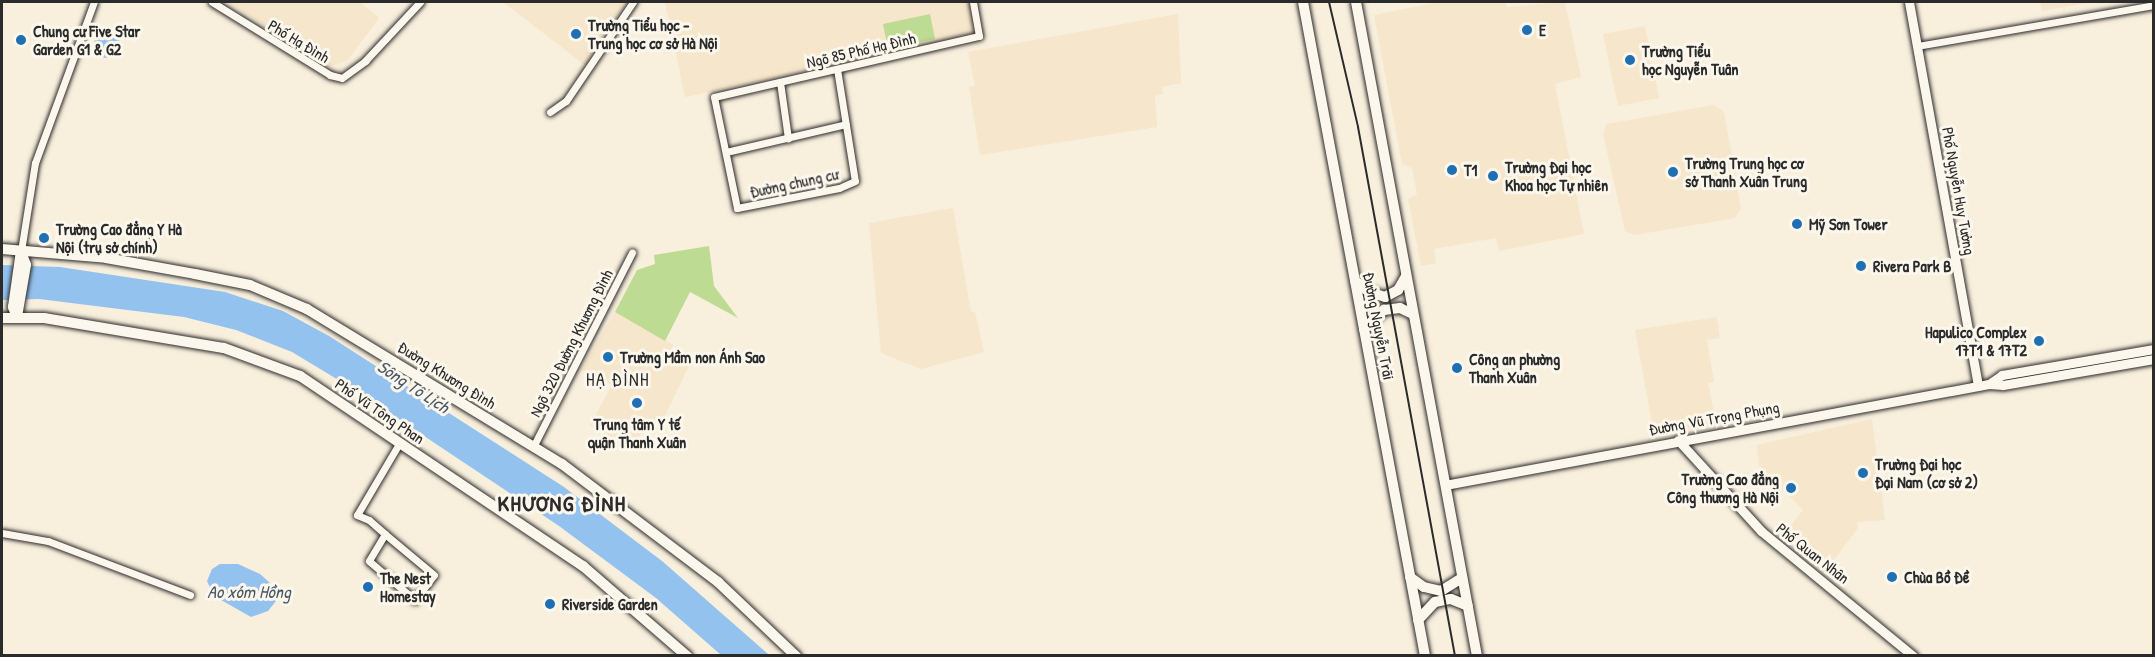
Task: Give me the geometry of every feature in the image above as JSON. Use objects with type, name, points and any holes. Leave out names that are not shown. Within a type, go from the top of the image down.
[{"type":"main road","name":"Đường Nguyễn Trãi","points":[[1303,2],[1425,656]]},
{"type":"main road","points":[[1356,2],[1477,656]]},
{"type":"main road","name":"Đường Khương Đình","points":[[2,249],[106,258],[250,285],[307,309],[356,336],[534,446],[718,582],[796,656]]},
{"type":"main road","points":[[17,310],[21,251]]},
{"type":"main road","points":[[1355,281],[1369,292],[1385,297],[1398,290],[1406,276]]},
{"type":"main road","points":[[1364,329],[1384,310],[1400,308],[1413,314]]},
{"type":"main road","name":"Phố Vũ Tông Phan","points":[[2,318],[17,310],[154,335],[248,355],[300,376],[583,566],[687,656]]},
{"type":"main road","points":[[1410,577],[1434,591],[1449,589],[1462,578]]},
{"type":"main road","points":[[1418,620],[1435,603],[1451,599],[1468,606]]},
{"type":"street","points":[[21,251],[35,163],[94,2]]},
{"type":"street","name":"Phố Hạ Đình","points":[[212,2],[330,75],[342,78],[365,61],[420,2]]},
{"type":"street","points":[[550,112],[566,101],[633,2]]},
{"type":"street","name":"Ngõ 85 Phố Hạ Đình","points":[[714,97],[980,36],[973,2]]},
{"type":"street","name":"Phố Nguyễn Huy Tưởng","points":[[1909,2],[1978,386]]},
{"type":"street","points":[[1917,46],[2154,5]]},
{"type":"street","name":"Đường chung cư","points":[[714,97],[736,208],[839,188],[855,181],[837,69]]},
{"type":"street","points":[[780,82],[788,138]]},
{"type":"street","points":[[726,152],[846,124]]},
{"type":"street","name":"Ngõ 320 Đường Khương Đình","points":[[534,446],[632,253]]},
{"type":"street","name":"Đường Vũ Trọng Phụng","points":[[1989,384],[2002,375],[2154,349]]},
{"type":"street","name":"Đường Vũ Trọng Phụng","points":[[1445,485],[1989,384],[2003,385],[2154,359]]},
{"type":"street","name":"Phố Quan Nhân","points":[[1678,440],[1761,531],[1913,656]]},
{"type":"street","points":[[385,534],[369,561],[415,600],[434,576],[385,534],[357,515],[400,442]]},
{"type":"street","points":[[2,533],[69,547],[190,595]]},
{"type":"shaded area","points":[[227,2],[360,2],[379,18],[348,60],[328,67]]},
{"type":"shaded area","name":"Trường Tiểu học - Trung học cơ sở Hà Nội","points":[[503,2],[627,2],[586,66]]},
{"type":"shaded area","points":[[665,2],[972,2],[978,34],[685,97]]},
{"type":"shaded area","points":[[1439,2],[1506,2],[1507,7],[1565,2],[1581,77],[1555,84],[1584,234],[1499,251],[1496,238],[1434,249],[1436,263],[1421,266],[1408,199],[1417,194],[1412,168],[1402,164],[1374,15]]},
{"type":"shaded area","points":[[2040,2],[2093,2],[2042,11]]},
{"type":"shaded area","points":[[1178,14],[1181,83],[1162,87],[1163,94],[1155,96],[1157,127],[980,155],[969,87],[975,86],[968,52]]},
{"type":"shaded area","name":"Trường Tiểu học Nguyễn Tuân","points":[[1645,26],[1659,98],[1618,106],[1603,34]]},
{"type":"shaded area","name":"Trường Trung học cơ sở Thanh Xuân Trung","points":[[1714,105],[1724,112],[1741,209],[1735,218],[1635,235],[1625,231],[1603,134],[1607,124]]},
{"type":"shaded area","points":[[953,208],[971,312],[975,312],[984,352],[921,369],[881,353],[869,223]]},
{"type":"shaded area","name":"Trung tâm Y tế quận Thanh Xuân","points":[[615,312],[682,350],[677,359],[689,366],[659,428],[647,422],[637,441],[621,433],[616,440],[590,425],[612,385],[581,369]]},
{"type":"shaded area","points":[[1717,317],[1720,338],[1707,340],[1714,382],[1708,383],[1716,423],[1654,434],[1635,330]]},
{"type":"shaded area","points":[[1872,419],[1885,520],[1857,522],[1858,528],[1830,565],[1787,530],[1803,510],[1759,466],[1757,445]]},
{"type":"green space","points":[[930,14],[935,39],[888,49],[883,24]]},
{"type":"green space","points":[[709,246],[714,286],[738,318],[690,292],[665,341],[615,312],[637,270],[655,264],[654,255]]},
{"type":"water","points":[[107,32],[116,36],[120,45],[116,54],[107,58],[98,54],[94,45],[98,36]]},
{"type":"water","points":[[2,265],[60,267],[225,292],[283,311],[329,336],[564,487],[662,561],[769,655],[721,655],[656,598],[559,526],[355,390],[292,352],[236,330],[184,317],[39,299],[2,300]]},
{"type":"water","name":"Ao xóm Hồng","points":[[220,564],[238,564],[260,574],[279,591],[276,601],[268,611],[251,617],[214,596],[207,581],[212,569]]},
{"type":"railway","points":[[1329,2],[1358,127],[1455,656]]},
{"type":"place","name":"E","points":[[1527,30]]},
{"type":"place","name":"Trường Tiểu học - Trung học cơ sở Hà Nội","points":[[576,34]]},
{"type":"place","name":"Chung cư Five Star Garden G1 & G2","points":[[21,40]]},
{"type":"place","name":"Trường Tiểu học Nguyễn Tuân","points":[[1630,60]]},
{"type":"place","name":"T1","points":[[1452,170]]},
{"type":"place","name":"Trường Trung học cơ sở Thanh Xuân Trung","points":[[1673,172]]},
{"type":"place","name":"Trường Đại học Khoa học Tự nhiên","points":[[1493,176]]},
{"type":"place","name":"Mỹ Sơn Tower","points":[[1797,224]]},
{"type":"place","name":"Trường Cao đẳng Y Hà Nội (trụ sở chính)","points":[[44,238]]},
{"type":"place","name":"Rivera Park B","points":[[1861,266]]},
{"type":"place","name":"Hapulico Complex 17T1 & 17T2","points":[[2039,341]]},
{"type":"place","name":"Trường Mầm non Ánh Sao","points":[[608,357]]},
{"type":"place","name":"Công an phường Thanh Xuân","points":[[1457,368]]},
{"type":"place","name":"Trung tâm Y tế quận Thanh Xuân","points":[[637,403]]},
{"type":"place","name":"Trường Đại học Đại Nam (cơ sở 2)","points":[[1863,473]]},
{"type":"place","name":"Trường Cao đẳng Công thương Hà Nội","points":[[1791,488]]},
{"type":"place","name":"Chùa Bồ Đề","points":[[1892,577]]},
{"type":"place","name":"The Nest Homestay","points":[[368,587]]},
{"type":"place","name":"Riverside Garden","points":[[550,604]]},
{"type":"district","name":"HẠ ĐÌNH","points":[[618,380]]},
{"type":"district","name":"KHƯƠNG ĐÌNH","points":[[562,504]]},
{"type":"water label","name":"Sông Tô Lịch","points":[[413,387]]}]
